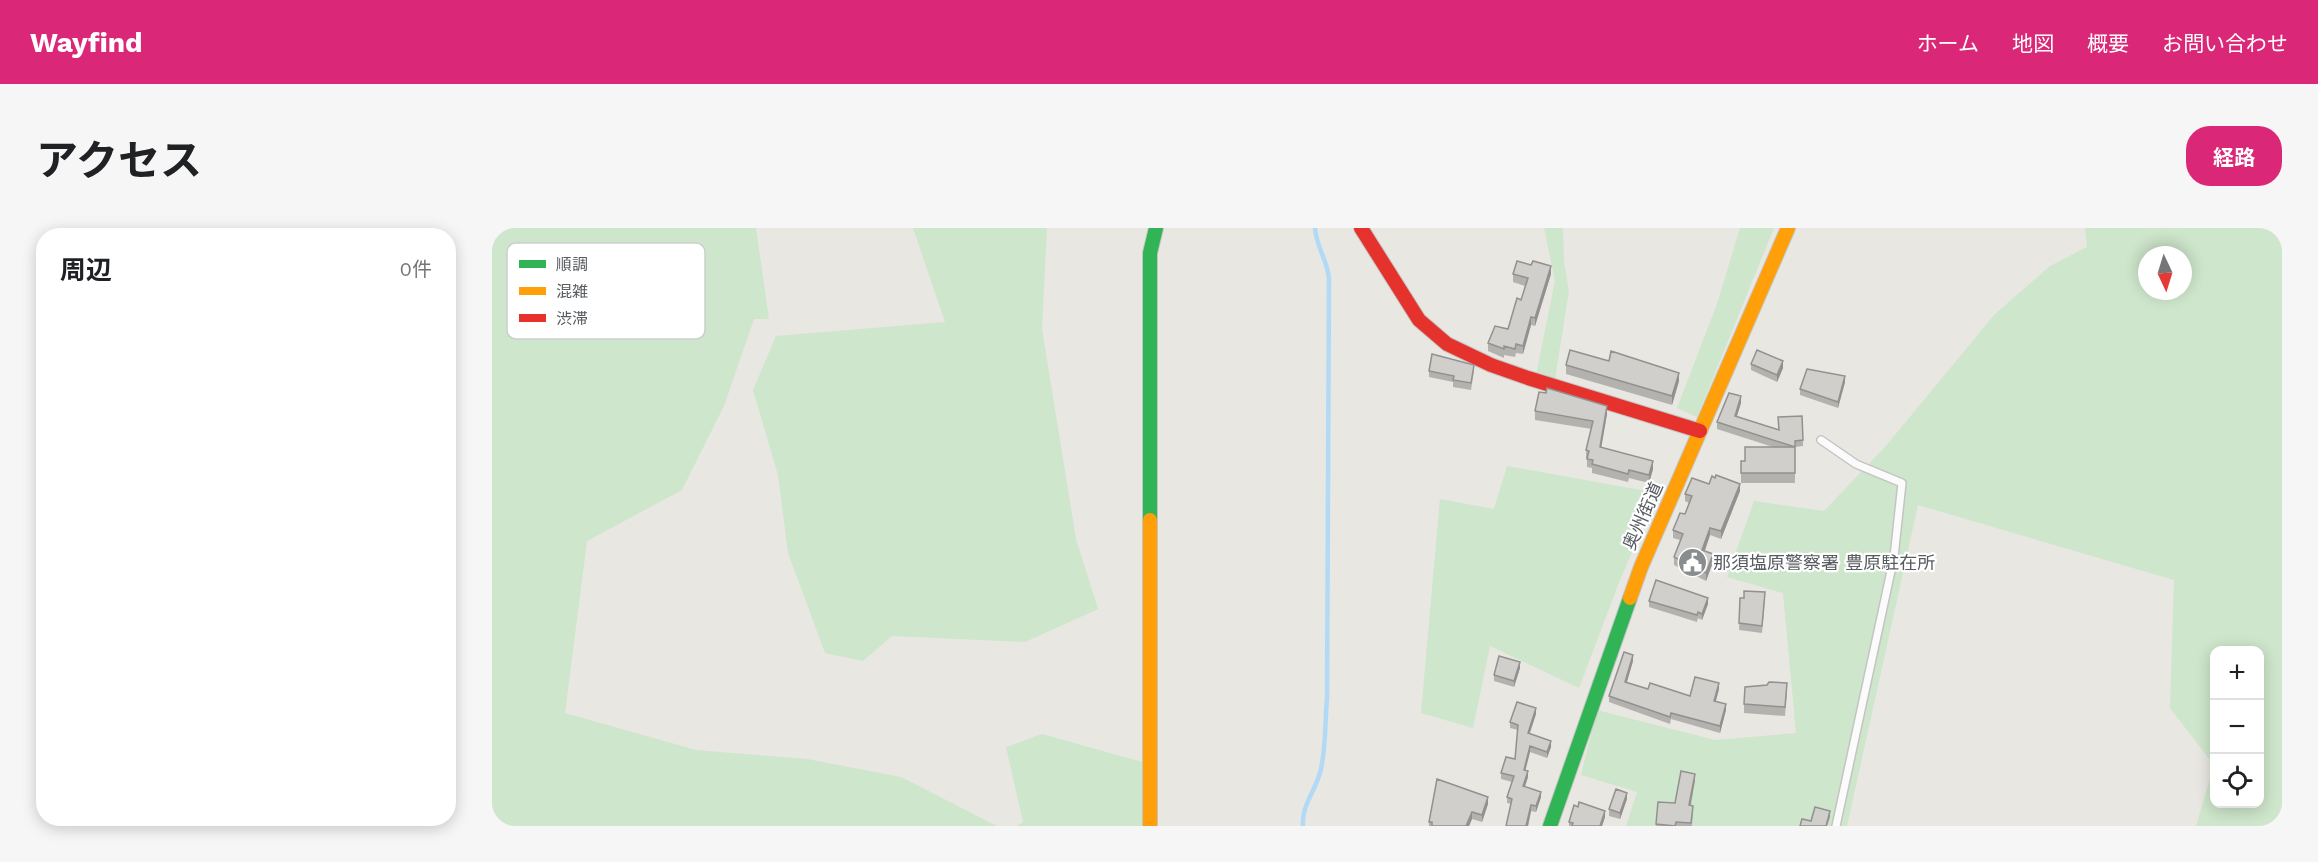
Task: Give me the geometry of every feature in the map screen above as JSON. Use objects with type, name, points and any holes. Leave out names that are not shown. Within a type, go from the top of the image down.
[{"type":"main road","points":[[1150,826],[1150,253],[1156,228]]},
{"type":"main road","points":[[1361,228],[1371,234],[1419,320],[1447,344],[1491,365],[1528,378],[1700,431]]},
{"type":"main road","name":"奥州街道","points":[[1550,826],[1637,577],[1788,228]]},
{"type":"lane","points":[[1821,440],[1856,464],[1902,483],[1894,558],[1836,826]]},
{"type":"green space","points":[[492,228],[756,228],[769,319],[754,319],[724,406],[682,490],[587,541],[565,713],[696,750],[807,759],[901,777],[997,826],[492,826]]},
{"type":"green space","points":[[913,228],[1047,228],[1042,329],[1076,539],[1098,609],[1025,642],[892,636],[863,661],[825,653],[788,553],[778,475],[753,390],[776,336],[945,322]]},
{"type":"green space","points":[[1544,228],[1563,228],[1564,262],[1569,291],[1555,379],[1536,375],[1555,281]]},
{"type":"green space","points":[[1740,228],[1774,228],[1697,417],[1677,408],[1717,304]]},
{"type":"green space","points":[[2085,228],[2282,228],[2282,826],[2196,826],[2210,779],[2210,808],[2264,808],[2264,646],[2210,646],[2210,760],[2170,708],[2174,580],[1918,505],[1847,826],[1626,826],[1637,792],[1581,775],[1597,710],[1715,740],[1796,733],[1783,593],[1727,577],[1754,501],[1824,511],[1885,447],[1995,314],[2050,266],[2087,247]]},
{"type":"green space","points":[[1507,466],[1657,493],[1618,585],[1579,688],[1490,646],[1473,728],[1421,713],[1440,499],[1494,509]]},
{"type":"green space","points":[[1042,734],[1142,762],[1145,822],[1141,826],[1017,826],[1023,822],[1006,747]]},
{"type":"building","points":[[1517,261],[1531,265],[1533,261],[1551,266],[1535,318],[1531,317],[1523,346],[1516,344],[1515,349],[1504,346],[1504,349],[1488,343],[1495,326],[1508,329],[1517,298],[1521,300],[1528,278],[1513,274]]},
{"type":"building","points":[[1570,350],[1609,361],[1611,351],[1679,373],[1672,396],[1566,365]]},
{"type":"building","points":[[1757,350],[1783,361],[1777,375],[1751,364]]},
{"type":"building","points":[[1432,354],[1474,365],[1471,383],[1453,380],[1454,376],[1429,371]]},
{"type":"building","points":[[1807,369],[1845,376],[1838,402],[1800,389]]},
{"type":"building","points":[[1547,388],[1607,406],[1600,447],[1653,461],[1649,475],[1629,470],[1628,474],[1592,464],[1593,460],[1587,459],[1589,451],[1586,450],[1593,421],[1535,411],[1539,392],[1546,393]]},
{"type":"building","points":[[1729,393],[1741,396],[1735,416],[1779,430],[1778,417],[1802,416],[1803,440],[1795,441],[1795,447],[1717,422]]},
{"type":"building","points":[[1745,447],[1795,447],[1795,473],[1741,473],[1741,461],[1745,461]]},
{"type":"building","points":[[1716,475],[1740,484],[1721,531],[1710,528],[1702,550],[1713,554],[1706,573],[1674,557],[1683,534],[1673,530],[1680,513],[1685,514],[1692,496],[1685,494],[1692,478],[1709,484],[1712,476],[1715,478]]},
{"type":"building","points":[[1656,580],[1708,598],[1702,614],[1698,612],[1697,615],[1649,601]]},
{"type":"building","points":[[1744,591],[1765,592],[1762,626],[1739,623],[1740,598],[1744,598]]},
{"type":"building","points":[[1624,652],[1633,655],[1625,682],[1648,689],[1650,683],[1690,696],[1695,677],[1719,683],[1714,701],[1726,704],[1720,726],[1671,713],[1670,717],[1609,696]]},
{"type":"building","points":[[1499,656],[1520,662],[1514,681],[1494,675]]},
{"type":"building","points":[[1769,682],[1787,683],[1785,707],[1744,704],[1745,687],[1767,685]]},
{"type":"building","points":[[1517,702],[1536,708],[1528,733],[1551,741],[1547,752],[1530,746],[1524,770],[1528,771],[1523,786],[1541,792],[1536,806],[1531,805],[1526,826],[1506,826],[1512,799],[1507,797],[1514,776],[1501,773],[1506,757],[1515,759],[1518,725],[1510,722]]},
{"type":"building","points":[[1681,771],[1695,774],[1689,805],[1693,806],[1691,823],[1676,822],[1675,826],[1656,824],[1658,802],[1675,803]]},
{"type":"building","points":[[1437,779],[1488,797],[1482,815],[1472,812],[1466,826],[1432,826],[1432,822],[1429,822]]},
{"type":"building","points":[[1616,789],[1627,793],[1620,813],[1609,809]]},
{"type":"building","points":[[1579,802],[1605,811],[1600,826],[1572,826],[1573,823],[1569,822],[1574,805],[1578,807]]},
{"type":"building","points":[[1815,807],[1830,811],[1826,826],[1800,826],[1802,819],[1811,821]]},
{"type":"waterway","points":[[1303,826],[1304,811],[1321,769],[1327,698],[1329,279],[1315,228]]},
{"type":"traffic: fast","points":[[1150,520],[1150,253],[1156,228]]},
{"type":"traffic: fast","points":[[1550,826],[1630,598]]},
{"type":"traffic: slow","points":[[1630,598],[1641,567],[1788,228]]},
{"type":"traffic: slow","points":[[1150,520],[1150,826]]},
{"type":"traffic: jam","points":[[1361,228],[1419,320],[1447,344],[1491,365],[1528,378],[1700,431]]},
{"type":"place","name":"那須塩原警察署 豊原駐在所","points":[[1692,563]]}]
